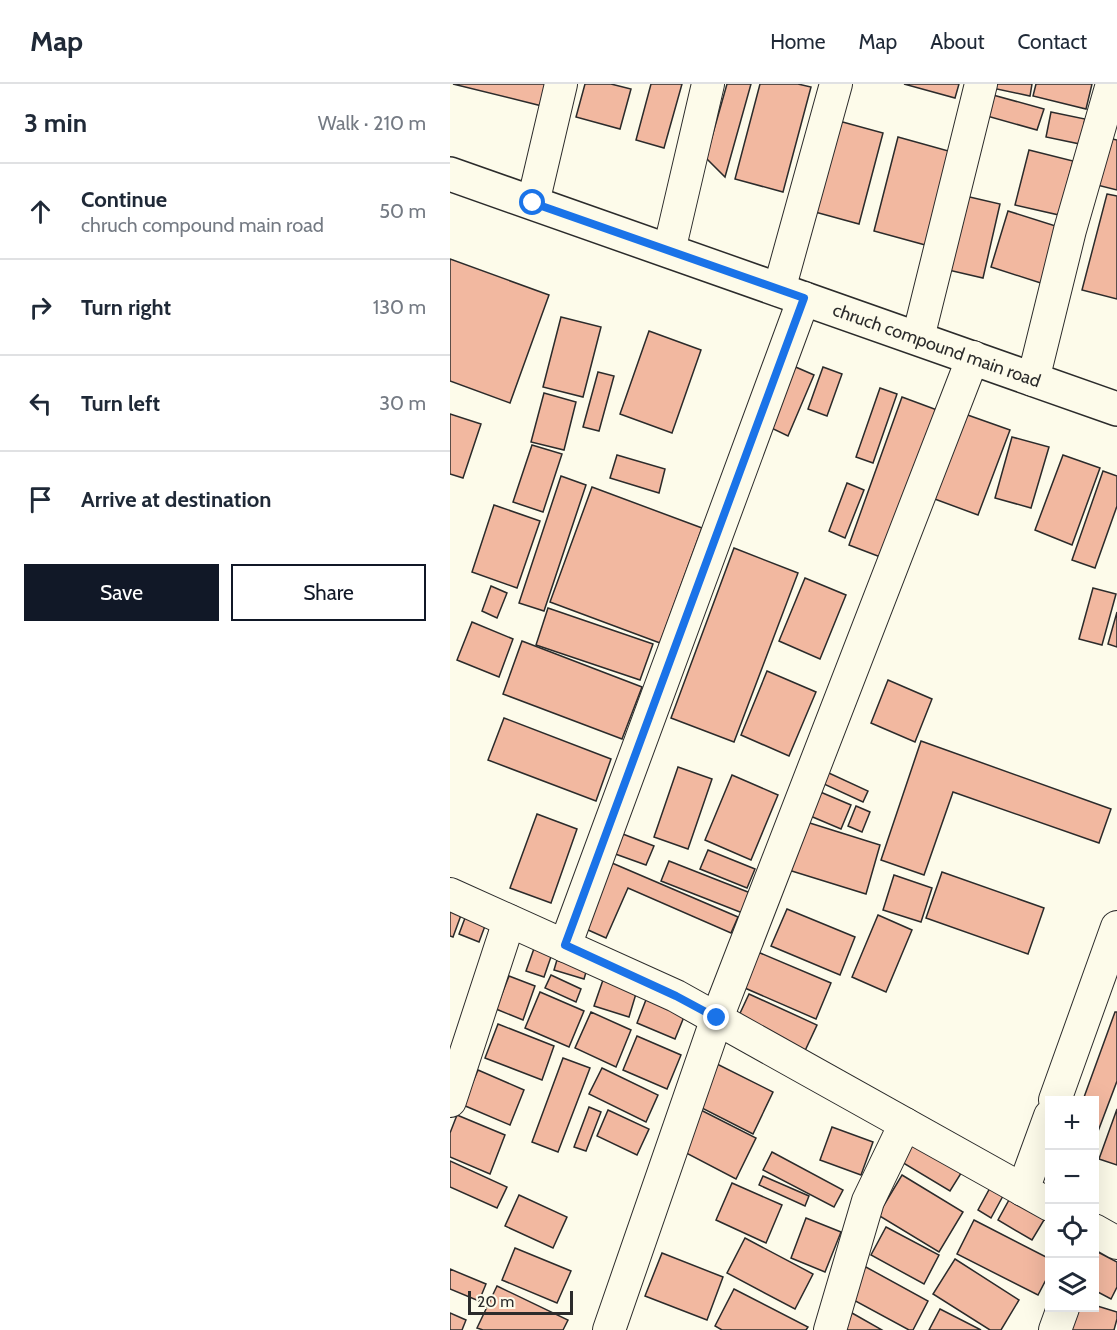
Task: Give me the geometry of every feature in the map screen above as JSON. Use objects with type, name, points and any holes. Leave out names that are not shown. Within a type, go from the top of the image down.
[{"type":"main road","name":"chruch compound main road","points":[[450,174],[1117,409]]},
{"type":"street","points":[[533,203],[561,84]]},
{"type":"street","points":[[669,251],[708,84]]},
{"type":"street","points":[[565,945],[791,294],[836,84]]},
{"type":"street","points":[[918,338],[981,84]]},
{"type":"street","points":[[1033,380],[1070,230],[1112,84]]},
{"type":"street","points":[[609,1330],[717,1018],[973,357]]},
{"type":"street","points":[[450,894],[676,996],[1048,1204]]},
{"type":"street","points":[[450,1101],[509,921]]},
{"type":"street","points":[[1057,1096],[1117,927]]},
{"type":"street","points":[[830,1330],[868,1201],[905,1124]]},
{"type":"street","points":[[1023,1190],[1045,1130]]},
{"type":"street","points":[[1099,1232],[1117,1243]]},
{"type":"street","points":[[1055,1330],[1062,1312]]},
{"type":"building","points":[[453,84],[547,84],[542,106]]},
{"type":"building","points":[[585,84],[611,84],[631,89],[620,129],[576,117]]},
{"type":"building","points":[[651,84],[682,84],[664,148],[636,140]]},
{"type":"building","points":[[727,84],[751,84],[725,177],[706,158]]},
{"type":"building","points":[[760,84],[798,84],[811,87],[783,192],[735,179]]},
{"type":"building","points":[[904,84],[959,84],[955,98]]},
{"type":"building","points":[[993,84],[1032,84],[1030,96],[992,88]]},
{"type":"building","points":[[1036,84],[1092,84],[1086,109],[1033,96]]},
{"type":"building","points":[[993,95],[1044,109],[1037,130],[987,116]]},
{"type":"building","points":[[1051,112],[1085,119],[1080,144],[1046,137]]},
{"type":"building","points":[[828,118],[883,133],[859,224],[804,209]]},
{"type":"building","points":[[898,137],[952,152],[929,246],[874,231]]},
{"type":"building","points":[[1108,138],[1117,140],[1117,190],[1097,185]]},
{"type":"building","points":[[1029,150],[1073,161],[1059,215],[1015,205]]},
{"type":"building","points":[[1107,194],[1117,196],[1117,299],[1082,290]]},
{"type":"building","points":[[961,195],[1000,204],[983,278],[944,269]]},
{"type":"building","points":[[1008,211],[1065,229],[1047,285],[991,267]]},
{"type":"building","points":[[450,259],[549,295],[510,403],[450,381]]},
{"type":"building","points":[[561,317],[601,327],[583,397],[543,387]]},
{"type":"building","points":[[649,331],[701,350],[672,433],[620,414]]},
{"type":"building","points":[[791,365],[814,375],[788,436],[765,425]]},
{"type":"building","points":[[823,367],[842,374],[827,416],[808,409]]},
{"type":"building","points":[[598,372],[614,376],[599,431],[583,427]]},
{"type":"building","points":[[880,388],[897,394],[873,463],[856,457]]},
{"type":"building","points":[[544,393],[576,402],[564,450],[531,442]]},
{"type":"building","points":[[902,397],[937,410],[883,558],[849,545]]},
{"type":"building","points":[[962,413],[1010,430],[978,515],[932,498]]},
{"type":"building","points":[[450,414],[481,424],[463,478],[450,474]]},
{"type":"building","points":[[1012,437],[1049,447],[1031,508],[995,498]]},
{"type":"building","points":[[532,445],[562,454],[543,512],[513,502]]},
{"type":"building","points":[[617,455],[665,469],[659,493],[610,478]]},
{"type":"building","points":[[1063,455],[1100,468],[1072,545],[1035,530]]},
{"type":"building","points":[[1103,471],[1117,476],[1117,506],[1095,568],[1072,560]]},
{"type":"building","points":[[561,476],[586,485],[544,611],[519,603]]},
{"type":"building","points":[[847,483],[864,490],[845,538],[829,531]]},
{"type":"building","points":[[592,487],[702,528],[660,643],[550,602]]},
{"type":"building","points":[[494,505],[540,521],[517,588],[472,572]]},
{"type":"building","points":[[734,548],[798,573],[734,742],[671,718]]},
{"type":"building","points":[[805,578],[846,595],[820,659],[779,641]]},
{"type":"building","points":[[491,586],[507,593],[497,618],[482,611]]},
{"type":"building","points":[[1093,588],[1116,594],[1102,645],[1079,639]]},
{"type":"building","points":[[548,608],[653,644],[640,680],[536,645]]},
{"type":"building","points":[[1117,612],[1117,647],[1108,644]]},
{"type":"building","points":[[472,622],[513,639],[499,677],[457,660]]},
{"type":"building","points":[[522,641],[642,687],[622,739],[503,694]]},
{"type":"building","points":[[767,671],[816,692],[789,756],[741,735]]},
{"type":"building","points":[[888,680],[932,699],[915,742],[871,723]]},
{"type":"building","points":[[504,718],[611,759],[596,801],[488,760]]},
{"type":"building","points":[[921,741],[1111,809],[1099,843],[953,792],[924,875],[881,860]]},
{"type":"building","points":[[678,767],[712,779],[688,849],[654,837]]},
{"type":"building","points":[[818,768],[868,791],[863,802],[813,779]]},
{"type":"building","points":[[732,775],[778,795],[751,860],[705,840]]},
{"type":"building","points":[[818,791],[851,805],[841,829],[808,815]]},
{"type":"building","points":[[856,806],[870,812],[862,832],[848,826]]},
{"type":"building","points":[[537,814],[577,829],[551,903],[510,888]]},
{"type":"building","points":[[797,819],[880,845],[866,894],[782,868]]},
{"type":"building","points":[[615,831],[654,846],[646,865],[607,851]]},
{"type":"building","points":[[708,850],[755,869],[747,888],[700,869]]},
{"type":"building","points":[[605,860],[738,917],[731,933],[628,888],[606,938],[577,925]]},
{"type":"building","points":[[669,861],[753,894],[745,914],[661,881]]},
{"type":"building","points":[[942,872],[1044,908],[1028,954],[926,918]]},
{"type":"building","points":[[894,875],[932,888],[921,922],[883,910]]},
{"type":"building","points":[[450,902],[464,907],[453,937],[450,936]]},
{"type":"building","points":[[787,909],[855,937],[840,975],[771,946]]},
{"type":"building","points":[[468,910],[488,918],[479,942],[459,934]]},
{"type":"building","points":[[878,915],[912,930],[886,992],[852,977]]},
{"type":"building","points":[[536,943],[554,948],[544,977],[526,971]]},
{"type":"building","points":[[753,950],[831,983],[816,1019],[738,985]]},
{"type":"building","points":[[559,953],[589,962],[584,979],[554,970]]},
{"type":"building","points":[[551,975],[581,989],[576,1002],[545,988]]},
{"type":"building","points":[[509,976],[535,986],[523,1020],[496,1009]]},
{"type":"building","points":[[604,977],[638,987],[629,1017],[594,1006]]},
{"type":"building","points":[[540,992],[584,1011],[569,1047],[525,1028]]},
{"type":"building","points":[[649,992],[688,1007],[675,1039],[637,1023]]},
{"type":"building","points":[[749,994],[817,1025],[803,1055],[735,1024]]},
{"type":"building","points":[[591,1012],[631,1030],[616,1067],[575,1048]]},
{"type":"building","points":[[1115,1012],[1117,1012],[1117,1081],[1099,1129],[1099,1096],[1084,1096]]},
{"type":"building","points":[[498,1024],[554,1046],[542,1080],[485,1058]]},
{"type":"building","points":[[637,1036],[681,1055],[667,1089],[623,1070]]},
{"type":"building","points":[[563,1058],[590,1068],[558,1152],[532,1142]]},
{"type":"building","points":[[713,1062],[773,1092],[753,1134],[692,1103]]},
{"type":"building","points":[[602,1068],[658,1095],[646,1122],[589,1094]]},
{"type":"building","points":[[478,1070],[524,1090],[510,1125],[463,1105]]},
{"type":"building","points":[[687,1103],[756,1138],[736,1179],[667,1143]]},
{"type":"building","points":[[589,1107],[601,1112],[586,1151],[574,1147]]},
{"type":"building","points":[[1117,1109],[1117,1165],[1099,1159]]},
{"type":"building","points":[[608,1110],[649,1129],[637,1155],[597,1136]]},
{"type":"building","points":[[457,1115],[505,1135],[490,1174],[450,1157],[450,1133]]},
{"type":"building","points":[[917,1120],[973,1154],[950,1191],[895,1158]]},
{"type":"building","points":[[832,1127],[873,1142],[861,1175],[820,1160]]},
{"type":"building","points":[[772,1152],[843,1190],[834,1207],[763,1170]]},
{"type":"building","points":[[450,1161],[507,1187],[497,1208],[450,1187]]},
{"type":"building","points":[[902,1175],[963,1212],[939,1252],[878,1215]]},
{"type":"building","points":[[997,1175],[1010,1183],[991,1218],[978,1210]]},
{"type":"building","points":[[763,1176],[809,1196],[805,1206],[759,1185]]},
{"type":"building","points":[[732,1183],[782,1205],[766,1243],[716,1220]]},
{"type":"building","points":[[1015,1189],[1045,1207],[1045,1218],[1032,1240],[998,1220]]},
{"type":"building","points":[[519,1195],[567,1217],[553,1248],[505,1226]]},
{"type":"building","points":[[806,1218],[841,1232],[825,1272],[791,1258]]},
{"type":"building","points":[[974,1220],[1045,1256],[1045,1282],[1038,1295],[957,1254]]},
{"type":"building","points":[[886,1227],[939,1255],[924,1284],[871,1255]]},
{"type":"building","points":[[745,1238],[813,1274],[795,1309],[727,1273]]},
{"type":"building","points":[[515,1248],[571,1271],[557,1303],[502,1280]]},
{"type":"building","points":[[662,1253],[723,1277],[707,1320],[645,1296]]},
{"type":"building","points":[[1099,1253],[1117,1262],[1117,1287],[1111,1299],[1099,1293]]},
{"type":"building","points":[[955,1259],[1019,1300],[1001,1330],[990,1330],[933,1294]]},
{"type":"building","points":[[864,1266],[928,1301],[913,1330],[909,1330],[848,1297]]},
{"type":"building","points":[[450,1269],[486,1284],[479,1301],[450,1289]]},
{"type":"building","points":[[497,1286],[568,1320],[563,1330],[483,1330],[477,1328]]},
{"type":"building","points":[[734,1289],[808,1327],[806,1330],[722,1330],[715,1326]]},
{"type":"building","points":[[1099,1307],[1117,1312],[1114,1330],[1065,1330],[1070,1312],[1099,1312]]},
{"type":"building","points":[[940,1309],[981,1330],[929,1330]]},
{"type":"building","points":[[450,1313],[466,1320],[462,1330],[450,1330]]},
{"type":"building","points":[[852,1313],[882,1330],[842,1330]]},
{"type":"route","points":[[533,203],[804,298],[565,945],[676,996],[717,1018]]}]
